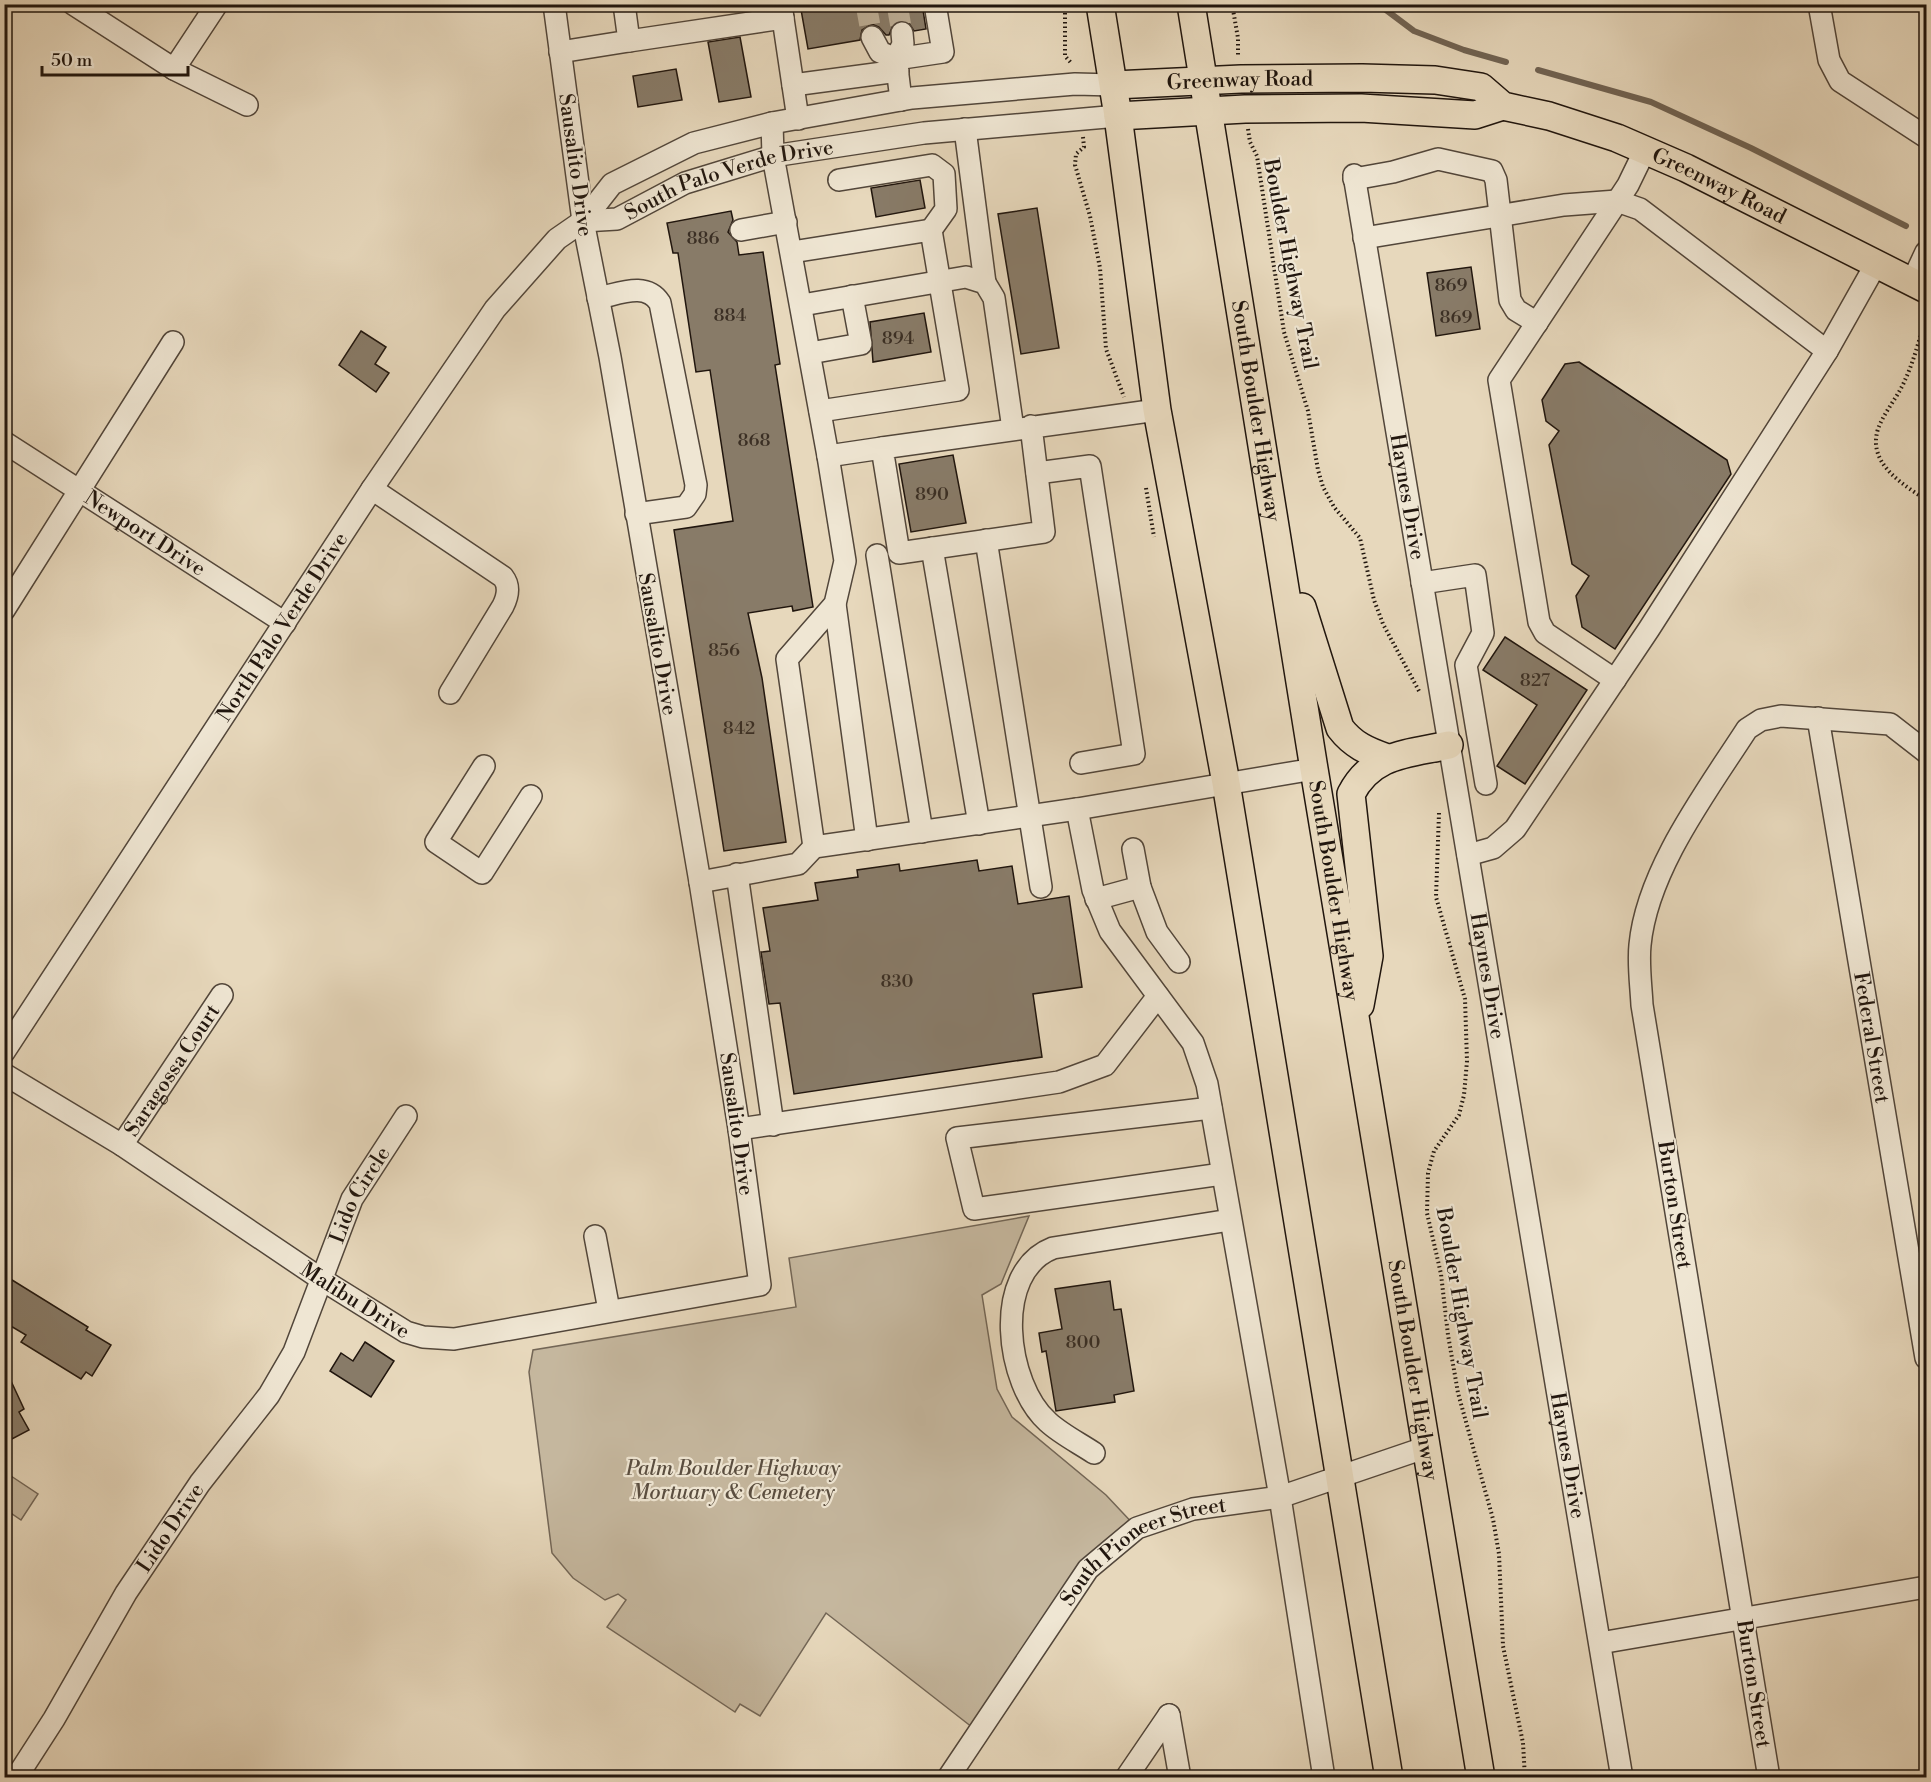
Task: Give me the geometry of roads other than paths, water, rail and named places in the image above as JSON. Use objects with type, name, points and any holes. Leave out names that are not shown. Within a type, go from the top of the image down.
[{"type":"main road","points":[[1101,4],[1114,85],[1157,410],[1226,783],[1389,1778]]},
{"type":"main road","name":"South Boulder Highway","points":[[1191,4],[1314,769],[1481,1778]]},
{"type":"main road","name":"Greenway Road","points":[[1114,85],[1241,79],[1351,78],[1436,80],[1481,87],[1503,106],[1549,116],[1617,138],[1686,168],[1919,285]]},
{"type":"main road","name":"Greenway Road","points":[[1118,116],[1209,111],[1361,108],[1475,115],[1503,106]]},
{"type":"main road","points":[[1278,542],[1305,614],[1340,728],[1350,741],[1368,752],[1387,758]]},
{"type":"main road","points":[[1357,1025],[1369,956],[1351,794],[1359,779],[1387,758],[1449,745]]},
{"type":"street","points":[[73,4],[174,69],[247,105]]},
{"type":"street","points":[[174,69],[217,4]]},
{"type":"street","name":"Sausalito Drive","points":[[554,4],[583,221],[700,882],[740,1129],[760,1284]]},
{"type":"street","points":[[624,4],[629,41]]},
{"type":"street","points":[[793,85],[896,65],[943,52],[935,4]]},
{"type":"street","points":[[1819,4],[1829,60],[1840,81],[1926,137]]},
{"type":"street","points":[[560,52],[782,11],[798,119]]},
{"type":"street","points":[[901,100],[896,65],[903,44],[902,33]]},
{"type":"street","points":[[872,38],[880,52],[896,65]]},
{"type":"street","name":"South Palo Verde Drive","points":[[583,221],[612,184],[694,142],[772,123],[901,100],[1075,84],[1114,85]]},
{"type":"street","name":"South Palo Verde Drive","points":[[583,221],[617,219],[685,183],[773,156],[965,129],[1118,116]]},
{"type":"street","points":[[772,123],[773,156],[810,352],[845,561],[834,604],[867,840]]},
{"type":"street","points":[[845,561],[1044,532],[1037,473],[1022,428],[994,298],[985,283],[965,129]]},
{"type":"street","points":[[1616,680],[1545,633],[1539,622],[1499,380],[1617,201],[1644,150]]},
{"type":"street","name":"Haynes Drive","points":[[1499,215],[1495,175],[1486,168],[1438,159],[1393,172],[1354,177],[1622,1778]]},
{"type":"street","points":[[820,411],[958,390],[932,230],[946,209],[944,174],[932,165],[839,180]]},
{"type":"street","points":[[1364,238],[1564,205],[1617,201],[1640,209],[1827,351]]},
{"type":"street","points":[[1499,215],[1510,300],[1516,310],[1537,323]]},
{"type":"street","name":"North Palo Verde Drive","points":[[4,1052],[372,489],[495,309],[557,239],[583,221]]},
{"type":"street","points":[[741,230],[786,222]]},
{"type":"street","points":[[792,252],[932,230]]},
{"type":"street","points":[[1919,285],[1926,252]]},
{"type":"street","points":[[1468,855],[1493,848],[1515,829],[1616,680],[1827,351],[1876,264]]},
{"type":"street","points":[[801,305],[966,278],[985,283]]},
{"type":"street","points":[[598,298],[643,289],[655,296],[660,303],[696,485],[692,502],[686,507],[636,514]]},
{"type":"street","points":[[810,352],[861,344],[852,296]]},
{"type":"street","points":[[4,610],[173,342]]},
{"type":"street","points":[[828,456],[1157,410]]},
{"type":"street","name":"Newport Drive","points":[[4,442],[285,623]]},
{"type":"street","points":[[882,448],[899,553]]},
{"type":"street","points":[[1037,473],[1090,466],[1133,743],[1134,754],[1081,763]]},
{"type":"street","points":[[372,489],[503,576],[507,582],[507,597],[503,606],[450,693]]},
{"type":"street","points":[[986,540],[1041,887]]},
{"type":"street","points":[[932,548],[979,824]]},
{"type":"street","points":[[877,555],[922,832]]},
{"type":"street","points":[[1422,583],[1475,575],[1483,633],[1466,665],[1486,784]]},
{"type":"street","points":[[814,847],[787,659],[834,604]]},
{"type":"street","name":"Burton Street","points":[[1769,1778],[1642,1005],[1640,946],[1645,916],[1674,842],[1747,729],[1761,720],[1781,716],[1890,724],[1926,752]]},
{"type":"street","name":"Federal Street","points":[[1818,718],[1926,1358]]},
{"type":"street","points":[[484,766],[436,842],[482,873],[531,796]]},
{"type":"street","points":[[700,882],[798,864],[814,847],[1077,809],[1314,769]]},
{"type":"street","points":[[1077,809],[1096,899],[1110,932],[1193,1043],[1207,1084],[1280,1497],[1324,1778]]},
{"type":"street","points":[[1133,849],[1140,887],[1157,932],[1179,962]]},
{"type":"street","points":[[737,874],[773,1125]]},
{"type":"street","points":[[1096,899],[1140,887]]},
{"type":"street","name":"Saragossa Court","points":[[123,1145],[222,995]]},
{"type":"street","points":[[740,1129],[1059,1082],[1105,1065],[1158,996]]},
{"type":"street","name":"Malibu Drive","points":[[4,1074],[123,1145],[321,1279],[406,1332],[423,1337],[454,1339],[760,1284]]},
{"type":"street","points":[[1211,1108],[957,1138],[974,1209],[1222,1174]]},
{"type":"street","name":"Lido Circle","points":[[321,1279],[352,1199],[406,1116]]},
{"type":"street","points":[[1094,1453],[1047,1422],[1030,1399],[1012,1341],[1012,1302],[1022,1272],[1031,1260],[1053,1248],[1230,1220]]},
{"type":"street","points":[[595,1236],[609,1310]]},
{"type":"street","name":"Lido Drive","points":[[16,1778],[54,1719],[126,1593],[200,1483],[269,1395],[294,1352],[321,1279]]},
{"type":"street","name":"South Pioneer Street","points":[[948,1778],[1088,1569],[1137,1528],[1193,1509],[1280,1497],[1427,1447]]},
{"type":"street","points":[[1600,1643],[1926,1587]]},
{"type":"street","points":[[1126,1778],[1169,1715],[1180,1778]]},
{"type":"waterway","points":[[1378,4],[1414,31],[1464,50],[1506,62]]},
{"type":"waterway","points":[[1538,70],[1651,102],[1751,148],[1906,226]]},
{"type":"tunnel","points":[[866,4],[872,37]]},
{"type":"tunnel","points":[[897,4],[902,33]]},
{"type":"park label","name":"Palm Boulder Highway Mortuary & Cemetery","points":[[733,1480]]}]
